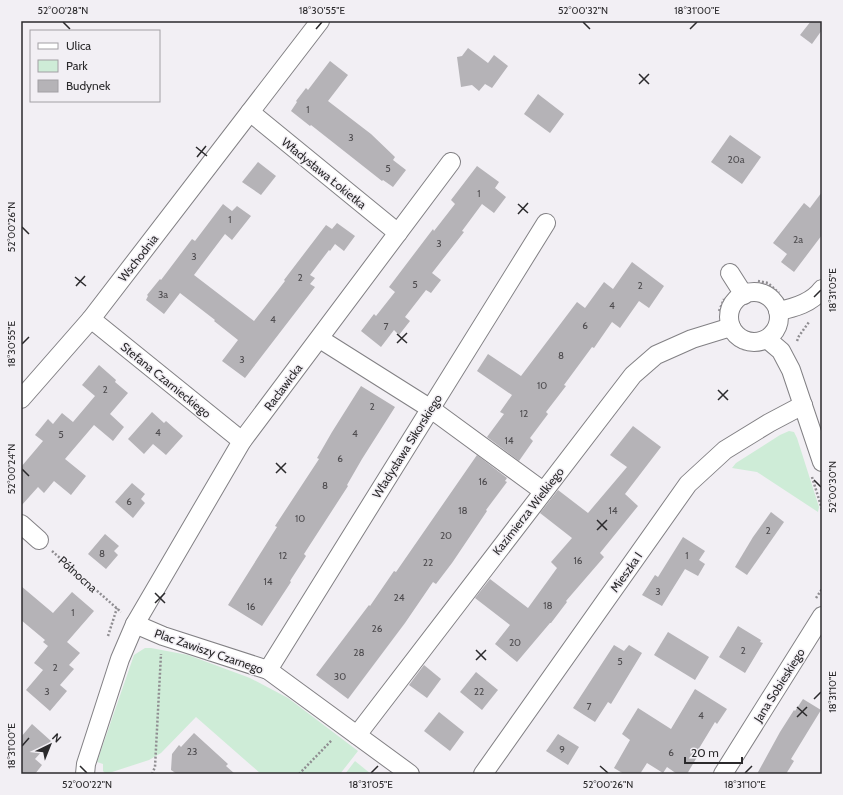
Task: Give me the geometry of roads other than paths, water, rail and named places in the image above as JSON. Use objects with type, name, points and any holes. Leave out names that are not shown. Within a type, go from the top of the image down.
[{"type":"street","name":"Wschodnia","points":[[21,399],[90,319],[320,21]]},
{"type":"street","name":"Władysława Łokietka","points":[[250,112],[398,233]]},
{"type":"street","name":"Racławicka","points":[[135,624],[242,441],[452,162]]},
{"type":"street","name":"Władysława Sikorskiego","points":[[268,670],[546,223]]},
{"type":"street","points":[[730,273],[744,295]]},
{"type":"street","points":[[778,311],[803,304],[812,299],[822,289]]},
{"type":"street","points":[[762,344],[773,334],[777,327],[779,319],[778,311],[770,298],[755,292],[748,293],[740,296],[730,310],[729,319],[731,335],[736,334],[742,339],[750,342],[759,342],[762,344],[775,344],[786,359],[803,404],[816,468]]},
{"type":"street","name":"Stefana Czarnieckiego","points":[[90,319],[242,441]]},
{"type":"street","name":"Kazimierza Wielkiego","points":[[351,730],[543,491],[633,374],[656,355],[692,339],[731,335]]},
{"type":"street","points":[[320,338],[431,409],[543,491]]},
{"type":"street","name":"Mieszka I","points":[[483,774],[688,484],[725,450],[803,404]]},
{"type":"street","points":[[21,524],[40,540]]},
{"type":"street","name":"Jana Sobieskiego","points":[[723,774],[822,616]]},
{"type":"street","points":[[85,774],[86,764],[120,659],[135,624]]},
{"type":"street","name":"Plac Zawiszy Czarnego","points":[[135,624],[163,636],[268,670],[410,774]]}]
